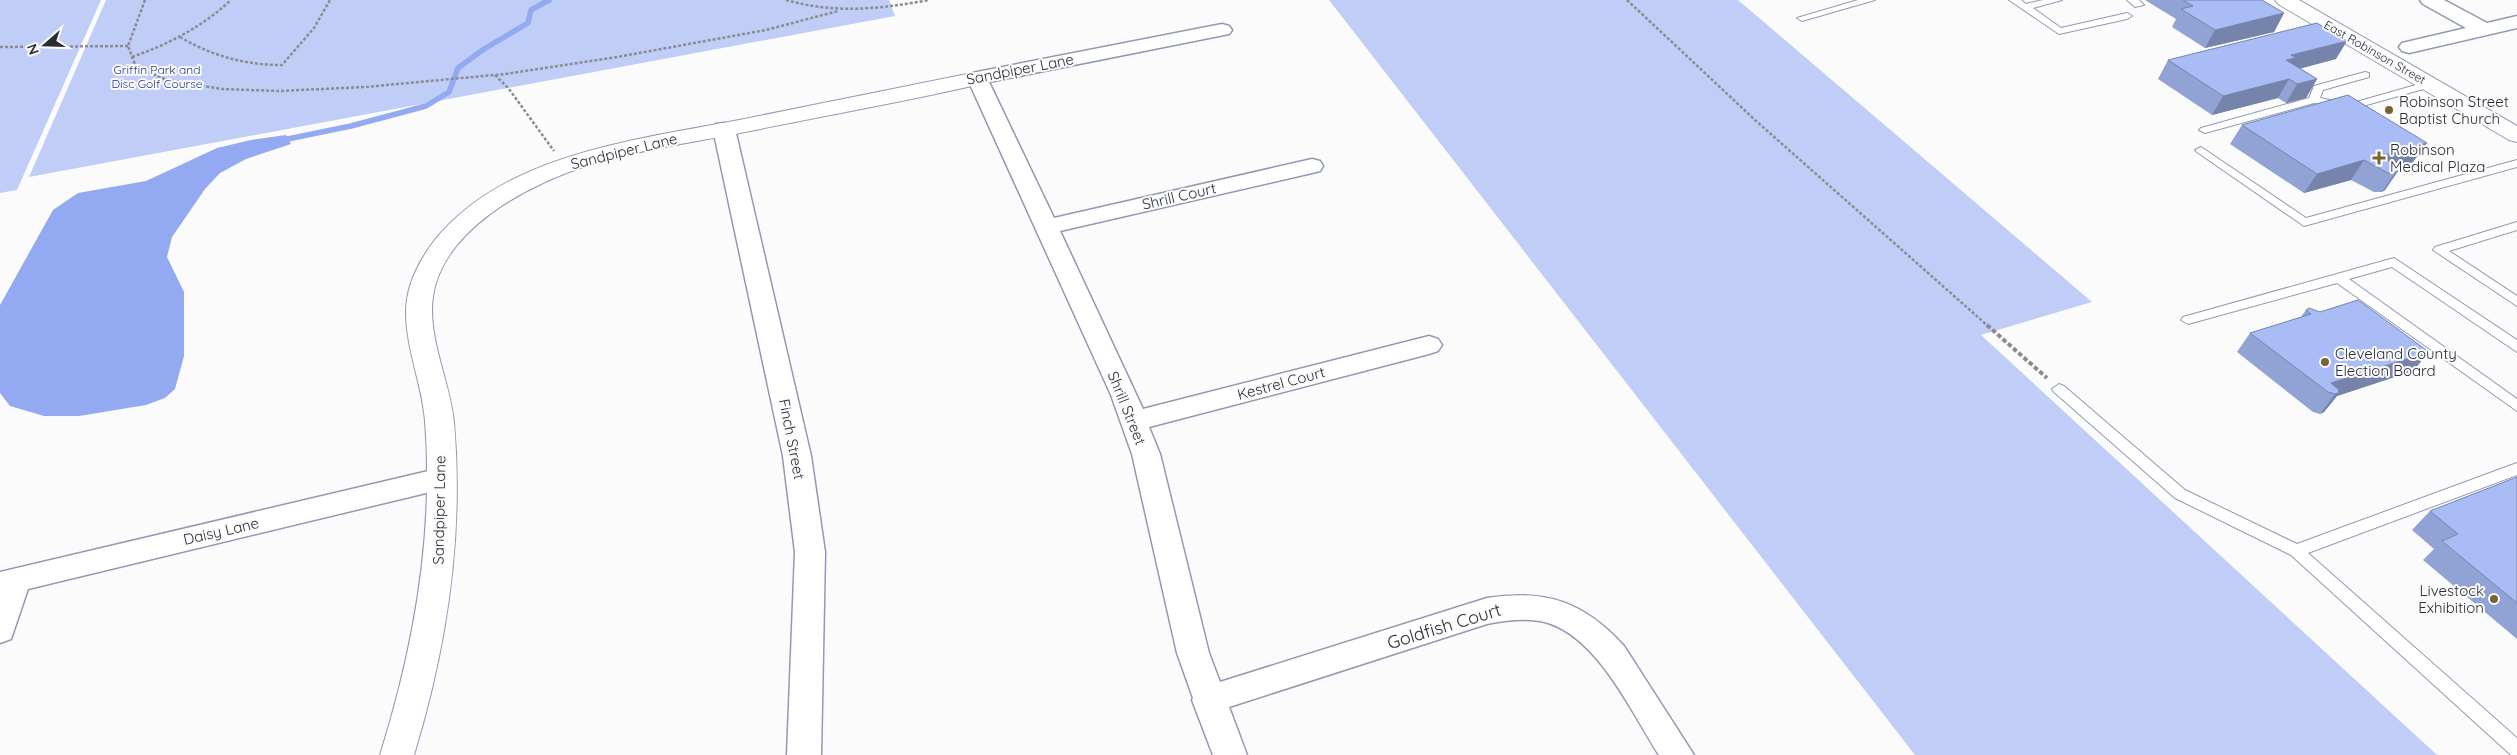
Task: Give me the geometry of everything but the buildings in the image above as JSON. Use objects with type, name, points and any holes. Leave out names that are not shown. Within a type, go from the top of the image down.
[{"type":"street","name":"East Robinson Street","points":[[2285,0],[2517,135]]},
{"type":"street","points":[[2430,0],[2485,30]]},
{"type":"street","points":[[2409,47],[2517,22]]},
{"type":"street","name":"Sandpiper Lane","points":[[397,755],[416,698],[435,596],[440,553],[441,479],[438,408],[419,317],[420,297],[425,279],[448,241],[484,207],[509,190],[565,166],[618,150],[1222,30]]},
{"type":"street","name":"Shrill Street","points":[[977,78],[1124,395],[1134,421],[1146,454],[1193,653],[1208,700],[1230,755]]},
{"type":"street","name":"Finch Street","points":[[724,129],[797,456],[805,505],[810,552],[804,755]]},
{"type":"street","name":"Shrill Court","points":[[1046,227],[1312,166]]},
{"type":"street","name":"Kestrel Court","points":[[1134,421],[1429,345]]},
{"type":"street","name":"Daisy Lane","points":[[8,582],[441,479]]},
{"type":"street","points":[[0,630],[8,582]]},
{"type":"street","name":"Goldfish Court","points":[[1208,700],[1478,614],[1513,606],[1536,607],[1558,612],[1574,620],[1601,641],[1613,655],[1677,755]]},
{"type":"lane","points":[[1802,18],[1870,0]]},
{"type":"lane","points":[[2014,0],[2060,31],[2128,16]]},
{"type":"lane","points":[[2024,7],[2058,0]]},
{"type":"lane","points":[[2314,100],[2318,88],[2364,75]]},
{"type":"lane","points":[[2205,130],[2314,100],[2349,106],[2430,84]]},
{"type":"lane","points":[[2200,150],[2304,222],[2517,163]]},
{"type":"lane","points":[[2517,226],[2438,250],[2517,302]]},
{"type":"lane","points":[[2188,320],[2394,262],[2517,347]]},
{"type":"lane","points":[[2338,278],[2517,406]]},
{"type":"lane","points":[[2059,389],[2180,494],[2296,551],[2517,749]]},
{"type":"lane","points":[[2296,551],[2517,469]]},
{"type":"path","points":[[145,0],[128,46],[136,66],[165,80],[220,88],[322,91],[495,75],[661,50],[809,21],[838,11]]},
{"type":"path","points":[[132,57],[197,29],[231,0]]},
{"type":"path","points":[[180,37],[212,53],[255,65],[282,65],[314,28],[330,0]]},
{"type":"path","points":[[786,0],[812,9],[838,11],[882,8],[929,0]]},
{"type":"path","points":[[1627,0],[1755,120],[1955,294],[2059,389]]},
{"type":"path","points":[[0,47],[128,46]]},
{"type":"path","points":[[495,75],[509,89],[565,166]]},
{"type":"green space","points":[[0,0],[101,0],[17,190],[0,193]]},
{"type":"green space","name":"Griffin Park and Disc Golf Course","points":[[106,0],[889,0],[895,16],[29,177]]},
{"type":"green space","points":[[1329,0],[1738,0],[2092,302],[1981,335],[2437,755],[1915,755]]},
{"type":"water","points":[[286,135],[291,144],[246,159],[220,173],[205,189],[172,237],[167,257],[184,292],[184,356],[175,389],[165,398],[146,405],[79,416],[44,416],[10,406],[0,393],[0,305],[53,210],[78,193],[146,181],[217,148],[251,140]]},
{"type":"waterway","points":[[278,141],[351,126],[426,106],[449,92],[458,68],[484,49],[528,23],[531,10],[549,0]]},
{"type":"place","name":"Robinson Street Baptist Church","points":[[2389,110]]},
{"type":"place","name":"Robinson Medical Plaza","points":[[2379,158]]},
{"type":"place","name":"Cleveland County Election Board","points":[[2325,362]]},
{"type":"place","name":"Livestock Exhibition","points":[[2494,599]]}]
